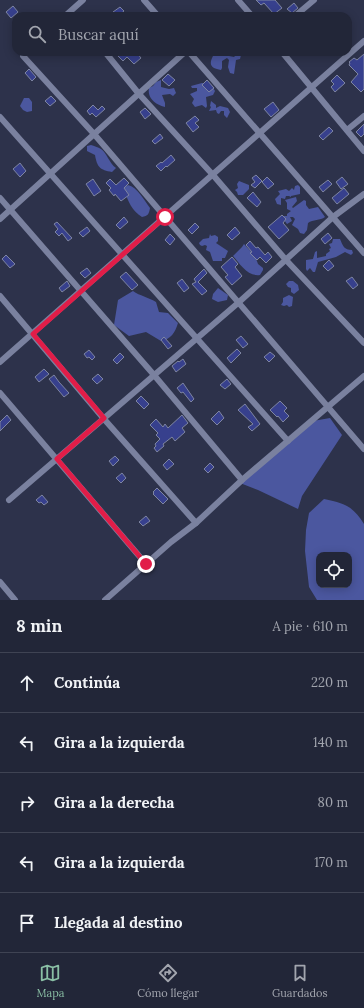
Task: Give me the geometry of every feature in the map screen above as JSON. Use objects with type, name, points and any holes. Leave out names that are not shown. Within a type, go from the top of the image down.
[{"type":"street","points":[[74,12],[83,0]]},
{"type":"street","points":[[144,0],[154,12]]},
{"type":"street","points":[[238,0],[248,12]]},
{"type":"street","points":[[300,12],[314,0]]},
{"type":"street","points":[[352,52],[364,41]]},
{"type":"street","points":[[23,56],[94,134],[364,449]]},
{"type":"street","points":[[107,56],[139,94],[213,175],[286,260],[364,343]]},
{"type":"street","points":[[0,219],[181,56]]},
{"type":"street","points":[[193,56],[364,253]]},
{"type":"street","points":[[285,56],[364,151]]},
{"type":"street","points":[[0,362],[347,56]]},
{"type":"street","points":[[0,116],[288,441]]},
{"type":"street","points":[[347,130],[364,116]]},
{"type":"street","points":[[9,500],[238,303],[333,217],[364,194]]},
{"type":"street","points":[[0,198],[154,375],[242,480]]},
{"type":"street","points":[[0,296],[196,523]]},
{"type":"street","points":[[105,600],[196,523],[242,480],[364,376]]},
{"type":"street","points":[[0,393],[146,564]]},
{"type":"street","points":[[0,582],[15,600]]},
{"type":"shaded area","points":[[213,56],[241,56],[240,59],[236,60],[234,74],[230,73],[228,67],[229,60],[227,58],[222,61],[221,70],[214,68],[211,65]]},
{"type":"shaded area","points":[[161,80],[161,87],[169,89],[174,88],[176,93],[173,96],[170,94],[162,95],[165,107],[158,105],[149,95],[149,88]]},
{"type":"shaded area","points":[[207,83],[213,87],[215,91],[213,95],[206,97],[206,108],[202,105],[195,107],[192,103],[194,99],[190,94],[197,91],[197,88],[192,88],[191,86]]},
{"type":"shaded area","points":[[24,98],[29,98],[32,102],[32,111],[27,112],[20,106]]},
{"type":"shaded area","points":[[211,101],[216,105],[216,108],[220,106],[228,108],[230,112],[227,118],[224,115],[224,111],[221,111],[219,114],[216,110],[209,111]]},
{"type":"shaded area","points":[[91,145],[100,148],[105,153],[116,168],[112,172],[102,169],[98,165],[95,155],[87,151],[87,146]]},
{"type":"shaded area","points":[[239,181],[249,185],[249,189],[243,195],[238,195],[235,190],[238,188],[237,184]]},
{"type":"shaded area","points":[[128,185],[137,191],[150,208],[147,215],[142,217],[131,205],[124,190]]},
{"type":"shaded area","points":[[298,185],[300,187],[300,194],[291,197],[286,196],[285,199],[281,198],[281,205],[277,204],[275,199],[280,194],[278,191],[286,189],[289,191],[292,188],[294,190],[295,186]]},
{"type":"shaded area","points":[[296,197],[297,201],[292,207],[293,208],[304,200],[306,201],[306,205],[309,209],[318,207],[325,217],[308,223],[307,230],[304,234],[300,233],[298,229],[292,225],[295,219],[293,217],[290,217],[292,221],[287,224],[284,220],[284,216],[287,216],[287,214],[291,211],[287,209],[287,203],[285,200]]},
{"type":"shaded area","points":[[210,234],[211,236],[215,235],[218,237],[218,241],[216,243],[228,251],[225,258],[222,258],[222,261],[213,261],[210,252],[206,250],[207,246],[202,246],[199,243],[203,239],[209,238]]},
{"type":"shaded area","points":[[333,239],[340,239],[344,247],[352,250],[353,253],[351,255],[345,252],[336,257],[318,262],[315,272],[313,272],[310,268],[307,271],[306,260],[313,259],[315,252],[317,251],[317,258],[326,256],[331,248],[329,244],[332,243]]},
{"type":"shaded area","points":[[244,244],[255,256],[258,264],[263,268],[260,275],[248,272],[233,256]]},
{"type":"shaded area","points":[[289,281],[293,281],[298,285],[299,290],[294,294],[291,292],[291,288],[286,284]]},
{"type":"shaded area","points":[[218,288],[228,295],[227,300],[218,302],[212,299],[213,294]]},
{"type":"shaded area","points":[[133,291],[156,302],[159,312],[168,313],[178,323],[174,333],[170,337],[161,341],[146,332],[129,336],[114,325],[118,300]]},
{"type":"shaded area","points":[[289,295],[293,297],[292,306],[289,307],[287,305],[281,305],[283,298]]},
{"type":"shaded area","points":[[330,418],[342,435],[302,496],[298,509],[240,483],[313,421]]},
{"type":"shaded area","points":[[324,499],[343,504],[356,513],[364,524],[364,600],[317,600],[309,587],[305,551],[306,530],[309,513]]},
{"type":"building","points":[[256,0],[275,0],[282,8],[277,12],[272,12],[264,3],[261,5]]},
{"type":"building","points":[[294,3],[298,8],[293,12],[287,9]]},
{"type":"building","points":[[13,6],[18,12],[12,12],[11,18],[6,12]]},
{"type":"building","points":[[120,7],[124,11],[123,12],[113,12]]},
{"type":"building","points":[[364,54],[364,89],[361,92],[351,82],[358,74],[349,65],[349,62],[354,58],[357,60]]},
{"type":"building","points":[[118,56],[139,56],[141,58],[134,64],[127,57],[123,61]]},
{"type":"building","points":[[29,69],[36,77],[32,81],[25,73]]},
{"type":"building","points":[[168,74],[175,80],[169,86],[162,80]]},
{"type":"building","points":[[337,75],[345,83],[335,92],[331,87],[334,84],[331,81]]},
{"type":"building","points":[[207,80],[214,88],[209,92],[202,85]]},
{"type":"building","points":[[51,96],[56,101],[50,106],[45,101]]},
{"type":"building","points":[[273,102],[279,110],[271,117],[264,109]]},
{"type":"building","points":[[93,105],[98,110],[102,106],[105,109],[96,117],[92,113],[90,115],[87,111]]},
{"type":"building","points":[[145,108],[151,114],[145,119],[140,112]]},
{"type":"building","points":[[195,116],[199,120],[195,123],[199,127],[193,132],[186,123]]},
{"type":"building","points":[[364,124],[364,134],[361,137],[356,132]]},
{"type":"building","points":[[329,127],[333,131],[323,140],[319,136]]},
{"type":"building","points":[[160,134],[163,138],[155,144],[152,141]]},
{"type":"building","points":[[171,155],[175,160],[161,171],[156,166]]},
{"type":"building","points":[[20,163],[26,171],[20,177],[13,169]]},
{"type":"building","points":[[256,175],[262,181],[255,188],[251,185],[255,182],[252,178]]},
{"type":"building","points":[[267,177],[274,184],[268,189],[262,182]]},
{"type":"building","points":[[342,177],[348,184],[341,189],[336,182]]},
{"type":"building","points":[[124,178],[129,183],[124,188],[129,195],[121,201],[109,190],[111,188],[106,183],[110,179],[116,185]]},
{"type":"building","points":[[93,179],[101,191],[94,196],[86,184]]},
{"type":"building","points":[[328,180],[332,184],[323,192],[319,187]]},
{"type":"building","points":[[344,188],[349,194],[337,204],[332,198]]},
{"type":"building","points":[[253,192],[261,202],[257,207],[247,198]]},
{"type":"building","points":[[282,215],[286,219],[283,223],[289,230],[279,239],[268,227]]},
{"type":"building","points":[[124,217],[128,222],[120,229],[116,225]]},
{"type":"building","points":[[57,222],[72,238],[68,241],[62,233],[59,236],[55,232],[58,229],[54,224]]},
{"type":"building","points":[[195,223],[199,227],[192,234],[188,230]]},
{"type":"building","points":[[87,227],[90,231],[83,237],[79,233]]},
{"type":"building","points":[[235,227],[240,233],[232,240],[227,235]]},
{"type":"building","points":[[328,233],[332,238],[325,244],[321,239]]},
{"type":"building","points":[[170,234],[175,239],[170,245],[165,240]]},
{"type":"building","points":[[250,241],[265,255],[268,252],[272,257],[266,263],[260,257],[257,260],[250,253],[252,252],[246,245]]},
{"type":"building","points":[[6,255],[15,264],[10,268],[2,259]]},
{"type":"building","points":[[232,257],[238,264],[235,267],[242,276],[232,285],[225,277],[228,275],[221,267]]},
{"type":"building","points":[[329,260],[334,266],[328,271],[323,266]]},
{"type":"building","points":[[87,268],[91,273],[85,278],[80,273]]},
{"type":"building","points":[[204,269],[207,273],[198,282],[207,291],[202,295],[192,284],[196,282],[194,279]]},
{"type":"building","points":[[126,272],[138,285],[132,290],[120,277]]},
{"type":"building","points":[[352,277],[358,285],[353,289],[346,281]]},
{"type":"building","points":[[182,279],[189,288],[184,292],[177,283]]},
{"type":"building","points":[[67,281],[70,286],[62,292],[59,288]]},
{"type":"building","points":[[241,336],[248,344],[243,348],[236,340]]},
{"type":"building","points":[[164,337],[172,346],[168,349],[161,340]]},
{"type":"building","points":[[237,349],[241,353],[231,363],[227,358]]},
{"type":"building","points":[[89,350],[95,357],[92,360],[89,357],[87,358],[84,354]]},
{"type":"building","points":[[270,352],[275,356],[269,362],[264,357]]},
{"type":"building","points":[[120,353],[124,357],[117,364],[113,360]]},
{"type":"building","points":[[183,359],[186,364],[176,372],[172,366]]},
{"type":"building","points":[[44,369],[49,374],[39,382],[35,377]]},
{"type":"building","points":[[98,374],[103,379],[97,384],[92,379]]},
{"type":"building","points":[[54,375],[69,393],[64,397],[49,379]]},
{"type":"building","points":[[227,379],[231,384],[225,389],[220,385]]},
{"type":"building","points":[[183,383],[194,399],[191,402],[183,392],[181,393],[177,388]]},
{"type":"building","points":[[141,396],[149,404],[144,409],[136,401]]},
{"type":"building","points":[[280,401],[287,408],[284,411],[289,416],[283,422],[270,410]]},
{"type":"building","points":[[245,404],[260,424],[252,431],[248,427],[253,424],[238,410]]},
{"type":"building","points":[[219,411],[224,418],[217,425],[211,419]]},
{"type":"building","points":[[7,415],[11,420],[0,431],[0,422]]},
{"type":"building","points":[[182,415],[188,423],[182,428],[185,432],[175,441],[172,437],[163,444],[164,446],[157,452],[154,448],[156,446],[155,444],[160,439],[156,435],[158,433],[150,425],[156,419],[163,427],[165,424],[168,428]]},
{"type":"building","points":[[115,456],[119,460],[113,466],[109,461]]},
{"type":"building","points":[[169,459],[174,464],[167,470],[163,465]]},
{"type":"building","points":[[210,463],[214,467],[208,473],[204,469]]},
{"type":"building","points":[[122,473],[126,478],[121,483],[116,478]]},
{"type":"building","points":[[157,488],[168,499],[163,504],[153,494]]},
{"type":"building","points":[[42,495],[48,502],[44,505],[36,500]]},
{"type":"building","points":[[146,516],[150,521],[143,526],[139,522]]},
{"type":"route","points":[[146,564],[57,459],[104,418],[33,334],[165,217]]}]
